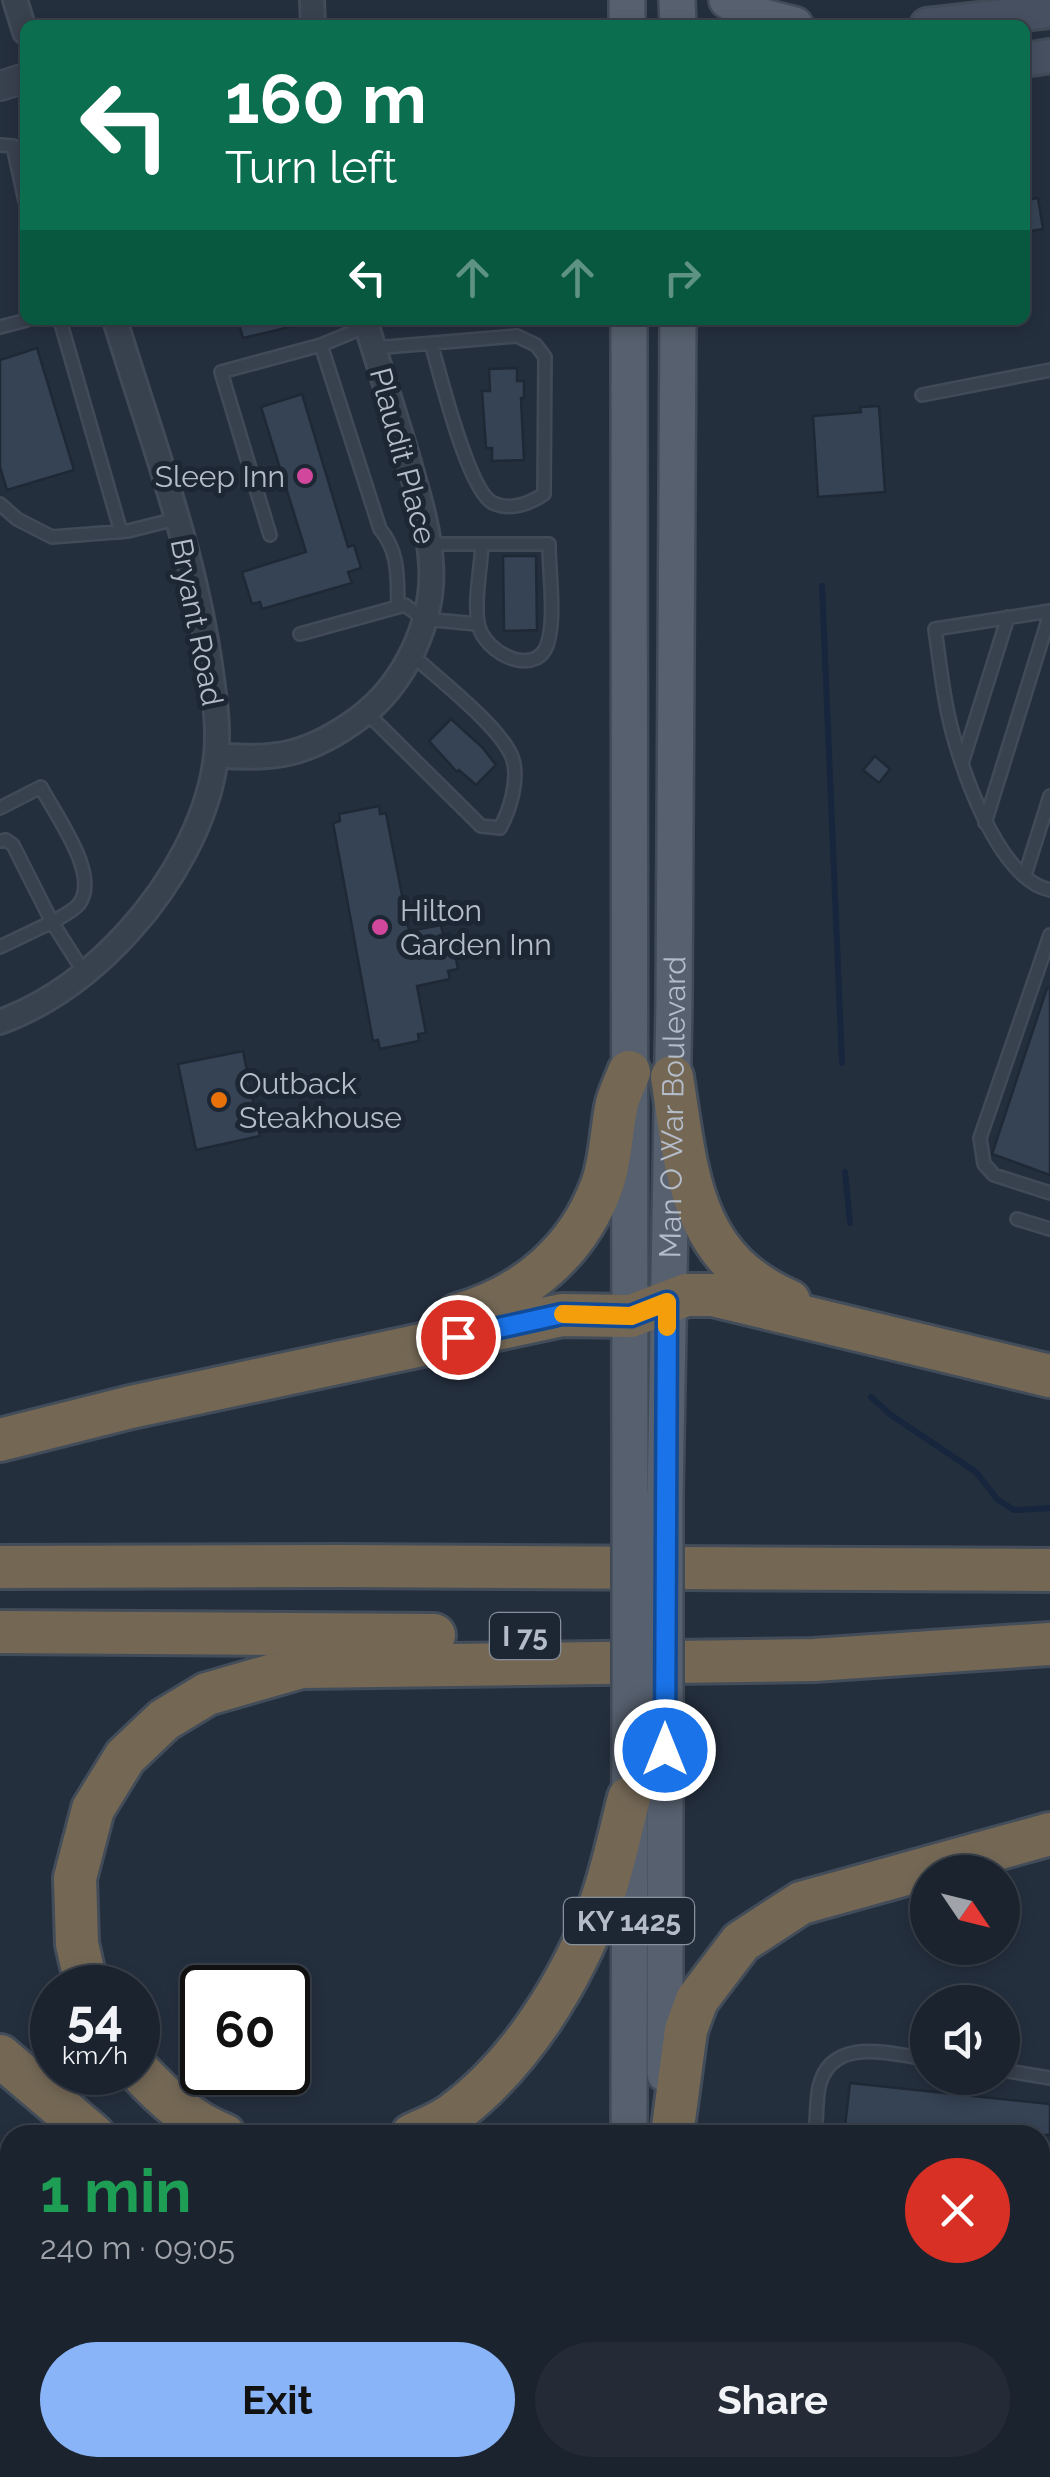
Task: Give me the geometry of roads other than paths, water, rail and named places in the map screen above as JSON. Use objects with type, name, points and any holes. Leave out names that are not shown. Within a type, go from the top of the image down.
[{"type":"highway","points":[[170,1400],[472,1312],[504,1299],[530,1282],[572,1241],[595,1200],[611,1150],[616,1106],[629,1072]]},
{"type":"highway","points":[[672,1077],[689,1185],[706,1230],[720,1249],[764,1288],[864,1330]]},
{"type":"highway","points":[[0,1440],[562,1314],[649,1309],[686,1294],[713,1295],[1050,1376]]},
{"type":"highway","points":[[0,1567],[1050,1570]]},
{"type":"highway","name":"I 75","points":[[0,1632],[1050,1643]]},
{"type":"highway","points":[[82,1965],[77,1944],[76,1878],[93,1809],[125,1757],[164,1720],[206,1694],[300,1666],[814,1660],[1050,1643]]},
{"type":"highway","points":[[433,2125],[452,2116],[492,2079],[533,2030],[576,1958],[602,1900],[629,1798]]},
{"type":"highway","points":[[670,2125],[686,2030],[697,2000],[741,1942],[801,1903],[1050,1834]]},
{"type":"highway","points":[[0,2056],[82,2125]]},
{"type":"highway","points":[[160,2092],[202,2125]]},
{"type":"main road","points":[[727,0],[748,13],[775,20]]},
{"type":"main road","points":[[971,20],[1050,11]]},
{"type":"main road","name":"Man O War Boulevard","points":[[629,325],[629,1072],[649,1309],[648,1707],[668,2125]]},
{"type":"main road","name":"Man O War Boulevard","points":[[649,1309],[672,1077],[678,325]]},
{"type":"main road","name":"Man O War Boulevard","points":[[629,2125],[629,1798],[648,1707]]},
{"type":"street","name":"Bryant Road","points":[[0,1022],[38,1006],[85,974],[146,913],[166,884],[200,812],[216,755],[217,716],[199,601],[117,325]]},
{"type":"street","name":"Plaudit Place","points":[[216,755],[254,758],[300,751],[326,740],[366,712],[385,693],[411,654],[424,619],[432,565],[428,544],[413,476],[369,332]]},
{"type":"lane","points":[[0,145],[12,146],[20,179]]},
{"type":"lane","points":[[61,325],[121,532]]},
{"type":"lane","points":[[270,535],[220,372],[369,332],[431,343],[517,336],[536,345],[544,357],[544,494],[510,508],[489,502],[473,482],[431,343]]},
{"type":"lane","points":[[321,344],[380,530],[396,557],[398,608]]},
{"type":"lane","points":[[922,395],[1050,370]]},
{"type":"lane","points":[[0,504],[17,519],[52,537],[121,532],[176,519]]},
{"type":"lane","points":[[428,544],[482,544],[550,544],[550,641],[540,656],[525,662],[506,658],[486,640],[478,624],[482,544]]},
{"type":"lane","points":[[300,634],[405,605],[424,619],[478,624]]},
{"type":"lane","points":[[985,823],[1050,612],[935,629],[948,716],[985,823],[1007,858],[1037,887],[1050,890]]},
{"type":"lane","points":[[963,760],[1008,617]]},
{"type":"lane","points":[[366,712],[481,826],[500,828],[510,810],[515,763],[503,738],[411,654]]},
{"type":"lane","points":[[0,808],[41,787],[84,868],[87,885],[80,902],[52,922],[0,946]]},
{"type":"lane","points":[[1025,875],[1050,796]]},
{"type":"lane","points":[[0,840],[14,845],[52,922],[85,974]]},
{"type":"lane","points":[[1050,935],[980,1138],[984,1164],[994,1175],[1050,1193]]},
{"type":"lane","points":[[1018,1218],[1050,1229]]},
{"type":"lane","points":[[816,2125],[820,2084],[836,2058],[861,2050],[910,2057]]},
{"type":"lane","points":[[1020,2073],[1050,2078]]},
{"type":"waterway","points":[[822,586],[842,1063]]},
{"type":"waterway","points":[[845,1172],[850,1223]]},
{"type":"waterway","points":[[871,1397],[891,1415],[976,1472],[997,1499],[1014,1510],[1050,1508]]},
{"type":"place","name":"Sleep Inn","points":[[305,476]]},
{"type":"place","name":"Hilton Garden Inn","points":[[380,927]]},
{"type":"place","name":"Outback Steakhouse","points":[[219,1100]]}]
